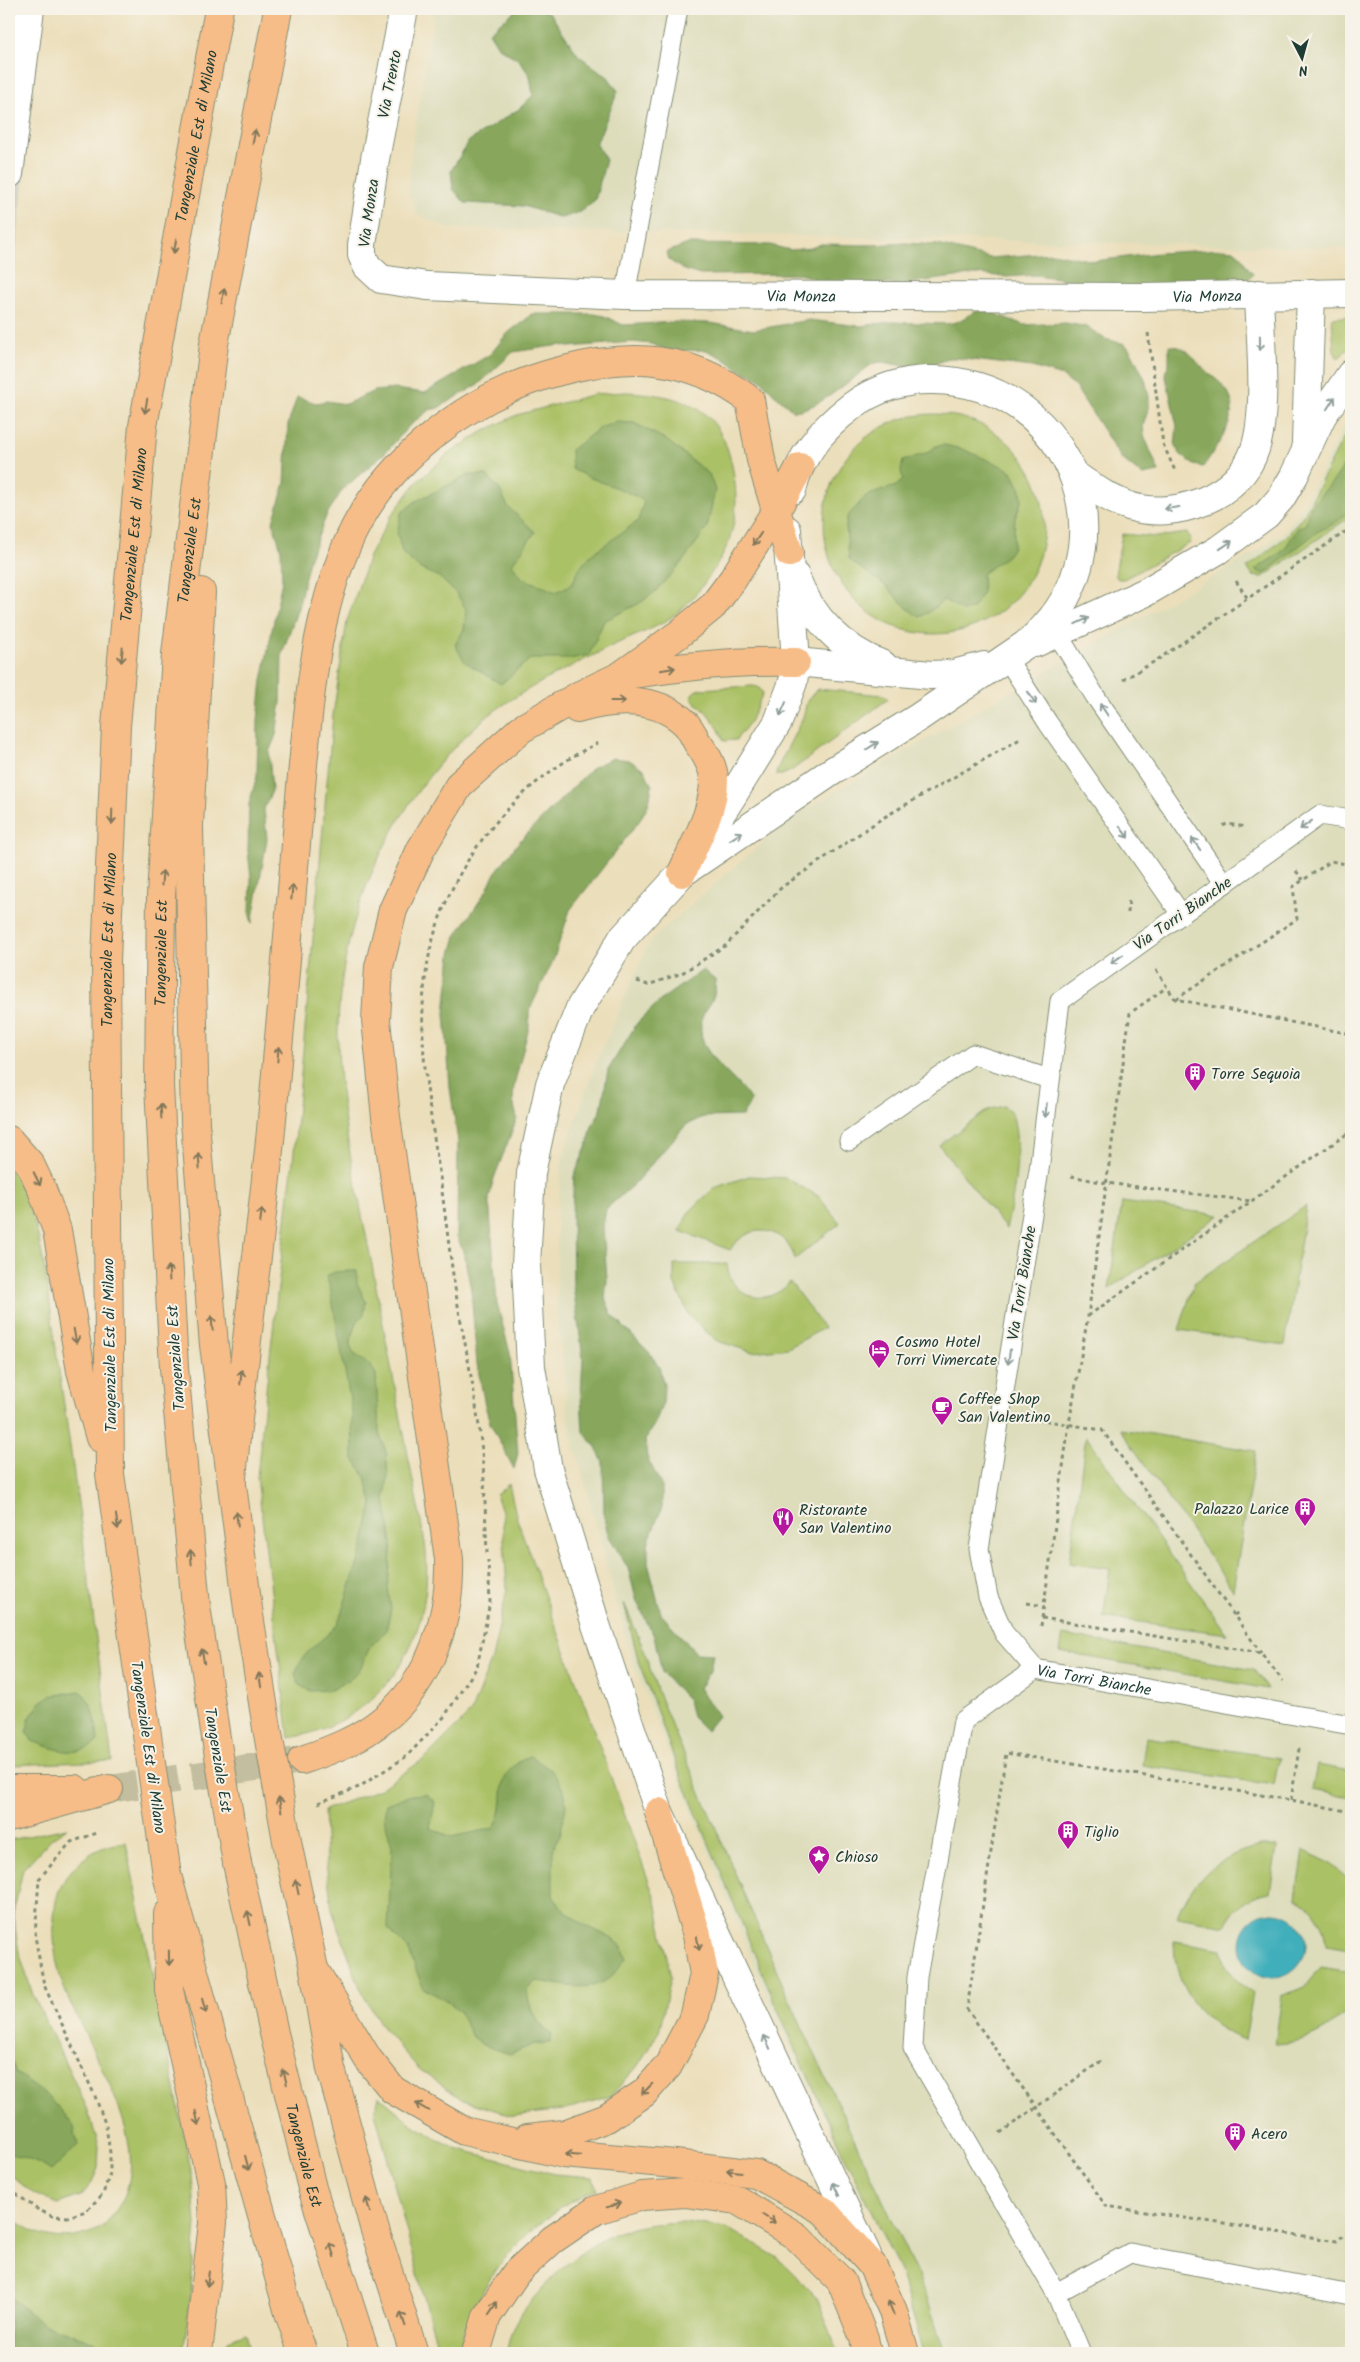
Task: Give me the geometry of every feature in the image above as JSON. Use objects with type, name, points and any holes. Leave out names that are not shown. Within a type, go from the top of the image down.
[{"type":"main road","name":"Tangenziale Est di Milano","points":[[168,1875],[110,1474],[106,960],[116,726],[143,426],[219,9]]},
{"type":"main road","points":[[278,9],[214,344],[188,826],[195,1123],[214,1345],[248,1609],[289,1852],[314,1969],[331,2069],[374,2227],[414,2353]]},
{"type":"main road","name":"Tangenziale Est","points":[[214,344],[176,654],[161,896],[159,1086],[174,1368],[196,1606],[236,1862],[274,2033],[312,2188],[365,2353]]},
{"type":"main road","points":[[232,1478],[241,1378],[270,1150],[308,712],[322,615],[346,545],[370,502],[399,465],[418,447],[432,435],[470,410],[532,378],[587,364],[638,360],[686,366],[727,383],[750,400],[761,460],[789,553]]},
{"type":"main road","points":[[302,1760],[353,1740],[385,1719],[426,1668],[440,1632],[450,1586],[449,1559],[386,1117],[376,1020],[379,966],[393,910],[421,849],[460,784],[521,729],[580,695],[620,676],[679,634],[713,606],[734,579],[776,512],[800,467]]},
{"type":"main road","points":[[620,676],[690,665],[733,662],[796,662]]},
{"type":"main road","points":[[521,729],[564,712],[604,701],[630,701],[655,706],[672,714],[686,724],[708,758],[714,779],[710,808],[682,873]]},
{"type":"main road","points":[[9,1140],[30,1164],[57,1230],[81,1371],[110,1474]]},
{"type":"main road","points":[[9,1789],[110,1789],[9,1817]]},
{"type":"main road","points":[[464,2131],[529,2138],[564,2134],[607,2118],[644,2093],[668,2066],[695,2015],[704,1974],[697,1935],[659,1812]]},
{"type":"main road","points":[[168,1875],[169,1990],[211,2183],[214,2223],[198,2353]]},
{"type":"main road","points":[[168,1875],[289,2313],[303,2353]]},
{"type":"main road","points":[[314,1969],[368,2059],[393,2090],[464,2131],[564,2154],[675,2164],[756,2174],[824,2211],[872,2265],[893,2311],[905,2353]]},
{"type":"main road","points":[[476,2353],[487,2316],[516,2273],[552,2240],[596,2210],[642,2196],[685,2194],[737,2200],[796,2236],[841,2281],[864,2338],[867,2353]]},
{"type":"street","points":[[9,174],[30,9]]},
{"type":"street","name":"Via Trento","points":[[375,159],[404,9]]},
{"type":"street","name":"Via Monza","points":[[375,159],[362,255],[367,266],[382,278],[427,286],[625,294],[1142,297],[1351,292]]},
{"type":"street","points":[[1305,451],[1311,293]]},
{"type":"street","points":[[1073,474],[1102,494],[1129,506],[1156,510],[1191,505],[1225,489],[1239,478],[1249,464],[1259,432],[1261,388],[1258,294]]},
{"type":"street","points":[[682,873],[831,772],[919,717],[1006,656],[1146,592],[1218,550],[1266,515],[1281,498],[1294,476],[1322,416],[1351,374]]},
{"type":"street","points":[[796,662],[937,675],[962,672],[990,665],[1024,645],[1044,627],[1063,602],[1072,583],[1083,536],[1080,499],[1073,474],[1062,451],[1049,433],[1021,407],[1003,396],[980,386],[942,380],[898,384],[874,392],[855,403],[824,430],[800,467],[793,484],[788,512],[796,662],[793,682],[778,722],[682,873],[622,939],[580,1008],[550,1084],[531,1173],[526,1265],[530,1367],[548,1469],[596,1625],[659,1812],[872,2265]]},
{"type":"street","points":[[789,553],[796,578],[805,597],[829,631],[848,647],[873,661],[893,669],[921,674]]},
{"type":"lane","points":[[625,294],[678,9]]},
{"type":"lane","points":[[1057,633],[1095,696],[1224,884]]},
{"type":"lane","points":[[1006,656],[1048,723],[1181,914]]},
{"type":"lane","name":"Via Torri Bianche","points":[[1351,820],[1320,815],[1060,1001],[1039,1170],[979,1549],[988,1597],[1004,1633],[1035,1669],[1351,1725]]},
{"type":"lane","points":[[849,1142],[972,1054],[1049,1080]]},
{"type":"lane","points":[[1035,1669],[963,1721],[916,1977],[912,2048],[975,2151],[1056,2293],[1081,2353]]},
{"type":"lane","points":[[1056,2293],[1130,2253],[1351,2295]]},
{"type":"path","points":[[1142,297],[1163,444],[1191,505]]},
{"type":"path","points":[[1095,696],[1157,660],[1248,600],[1351,528]]},
{"type":"path","points":[[1218,550],[1248,600]]},
{"type":"path","points":[[604,968],[648,985],[682,974],[725,946],[782,887],[881,818],[1048,723]]},
{"type":"path","points":[[316,1804],[359,1787],[407,1756],[444,1717],[477,1666],[490,1602],[480,1435],[456,1291],[429,1098],[422,1014],[427,967],[436,927],[450,893],[472,852],[508,810],[534,784],[600,743]]},
{"type":"path","points":[[1175,999],[1297,919],[1293,887],[1331,861],[1351,865]]},
{"type":"path","points":[[1139,943],[1175,999],[1351,1034]]},
{"type":"path","points":[[1035,1669],[1069,1424],[1088,1316],[1130,1013],[1168,987]]},
{"type":"path","points":[[1088,1316],[1351,1131]]},
{"type":"path","points":[[1039,1170],[1106,1183],[1251,1201]]},
{"type":"path","points":[[1001,1414],[1102,1430],[1261,1653],[1286,1684]]},
{"type":"path","points":[[1234,1615],[1241,1611]]},
{"type":"path","points":[[1042,1618],[1261,1653]]},
{"type":"path","points":[[1351,1812],[1292,1800],[1006,1753],[967,2009],[1106,2206],[1337,2241],[1351,2229]]},
{"type":"path","points":[[9,2189],[37,2209],[52,2216],[68,2217],[86,2211],[104,2194],[110,2173],[110,2153],[106,2126],[95,2096],[44,1985],[35,1936],[39,1879],[71,1842],[103,1831]]},
{"type":"path","points":[[975,2151],[1101,2061]]},
{"type":"shaded area","points":[[9,9],[42,9],[9,314]]},
{"type":"shaded area","points":[[435,9],[1351,9],[1351,248],[449,228],[418,215],[408,192],[413,141]]},
{"type":"shaded area","points":[[1351,414],[1351,2353],[921,2353],[900,2276],[768,2001],[633,1664],[569,1422],[557,1315],[557,1219],[562,1160],[596,1062],[650,941],[793,816],[1260,550],[1285,531],[1302,508]]},
{"type":"green space","points":[[517,9],[539,9],[550,13],[578,55],[608,77],[618,91],[596,144],[606,160],[595,200],[580,212],[562,218],[523,206],[465,203],[453,189],[451,171],[469,141],[519,109],[533,95],[530,76],[519,60],[499,48],[489,32]]},
{"type":"green space","points":[[905,243],[938,245],[990,258],[1052,253],[1095,261],[1159,253],[1223,249],[1234,250],[1242,257],[1253,274],[1248,281],[1090,290],[1064,279],[1036,275],[1007,277],[978,274],[902,284],[823,283],[804,275],[794,274],[700,275],[684,270],[669,260],[667,252],[688,244],[770,245],[790,250],[811,248],[821,244],[873,245]]},
{"type":"green space","points":[[985,310],[1024,325],[1066,323],[1087,327],[1105,339],[1125,344],[1131,351],[1145,379],[1149,407],[1143,426],[1144,435],[1159,472],[1142,475],[1121,458],[1076,388],[1062,376],[1032,367],[957,358],[948,358],[938,363],[909,367],[883,362],[874,363],[826,398],[805,409],[794,411],[761,380],[706,350],[669,351],[651,344],[633,342],[568,347],[560,345],[513,352],[479,384],[438,408],[429,410],[408,427],[386,452],[343,489],[327,514],[309,560],[298,608],[282,654],[281,702],[276,735],[269,752],[272,791],[264,809],[267,839],[252,924],[250,915],[251,878],[248,851],[249,804],[257,776],[258,720],[262,680],[282,580],[281,550],[273,522],[285,483],[288,424],[297,397],[316,403],[326,401],[346,404],[374,391],[395,389],[425,393],[489,355],[507,334],[531,314],[594,314],[604,316],[623,325],[674,322],[710,323],[754,330],[809,320],[860,326],[891,322],[946,324],[957,322],[974,312]]},
{"type":"green space","points":[[1351,316],[1351,346],[1338,359],[1334,351],[1332,318]]},
{"type":"green space","points":[[1169,345],[1188,352],[1223,385],[1230,397],[1232,407],[1226,429],[1203,467],[1194,465],[1180,454],[1175,446],[1177,426],[1165,373],[1169,364]]},
{"type":"green space","points":[[625,392],[667,397],[684,402],[699,410],[711,420],[721,435],[729,453],[734,476],[736,505],[731,534],[715,568],[691,600],[677,613],[655,627],[614,645],[523,692],[475,727],[444,759],[417,793],[393,831],[373,870],[346,954],[340,998],[339,1070],[350,1154],[425,1543],[427,1577],[422,1610],[413,1641],[398,1669],[377,1694],[352,1714],[323,1729],[289,1738],[257,1477],[294,1152],[333,715],[347,621],[369,556],[391,516],[417,482],[447,455],[482,432],[517,415],[595,394]]},
{"type":"green space","points":[[934,414],[955,416],[986,427],[1012,446],[1031,472],[1042,503],[1044,524],[1042,545],[1031,576],[1012,602],[986,621],[955,632],[934,634],[913,632],[882,621],[856,602],[837,576],[826,545],[824,524],[826,503],[837,472],[856,446],[882,427],[913,416]]},
{"type":"green space","points":[[616,422],[634,423],[665,439],[709,474],[715,490],[707,528],[683,561],[656,591],[640,603],[604,621],[589,655],[570,659],[530,659],[501,684],[465,662],[455,645],[464,629],[466,609],[456,593],[439,577],[419,568],[403,554],[397,534],[401,513],[416,501],[469,475],[487,475],[500,490],[508,507],[535,532],[512,564],[522,578],[556,592],[572,584],[580,567],[592,554],[638,521],[644,501],[572,469],[571,450],[600,428]]},
{"type":"green space","points":[[1351,423],[1351,516],[1263,577],[1253,576],[1247,568],[1288,535],[1305,513]]},
{"type":"green space","points":[[944,445],[962,449],[1012,472],[1021,490],[1022,500],[1015,518],[1013,547],[1008,555],[982,574],[983,592],[972,609],[962,611],[944,600],[920,617],[909,610],[886,586],[849,559],[847,517],[866,496],[896,486],[903,480],[901,471],[903,461],[929,452],[936,446]]},
{"type":"green space","points":[[1351,453],[1351,510],[1335,523],[1317,532],[1264,574],[1255,570],[1283,551],[1298,528],[1306,524],[1310,510],[1337,476]]},
{"type":"green space","points":[[1187,533],[1191,538],[1190,543],[1124,579],[1118,579],[1115,575],[1122,534],[1156,537]]},
{"type":"green space","points":[[758,687],[763,693],[750,722],[736,740],[724,741],[714,722],[694,701],[691,695],[700,689]]},
{"type":"green space","points":[[817,689],[884,695],[888,699],[791,771],[782,775],[776,775],[777,769],[803,717],[807,701]]},
{"type":"green space","points":[[613,758],[629,760],[644,769],[652,786],[649,803],[640,820],[570,910],[553,961],[529,1011],[529,1027],[514,1085],[513,1101],[517,1118],[493,1181],[489,1199],[497,1303],[510,1353],[518,1453],[514,1469],[490,1423],[485,1405],[477,1364],[471,1290],[464,1254],[457,1236],[458,1142],[450,1088],[445,1013],[451,954],[456,936],[487,890],[495,873],[518,843],[593,767]]},
{"type":"green space","points":[[703,970],[716,981],[713,998],[702,1017],[701,1030],[704,1042],[709,1053],[751,1101],[742,1116],[703,1117],[686,1125],[635,1183],[606,1209],[603,1227],[607,1280],[605,1298],[612,1315],[649,1352],[659,1367],[664,1385],[663,1403],[655,1423],[645,1440],[647,1457],[662,1487],[662,1507],[648,1543],[648,1563],[661,1614],[696,1653],[713,1654],[710,1671],[699,1688],[718,1716],[706,1731],[692,1717],[688,1700],[662,1673],[654,1636],[637,1602],[628,1568],[608,1535],[604,1516],[603,1462],[595,1445],[583,1432],[581,1395],[583,1358],[573,1285],[572,1212],[574,1176],[588,1143],[592,1126],[601,1110],[608,1070],[637,1023],[662,999]]},
{"type":"green space","points":[[1003,1106],[1012,1112],[1017,1141],[1016,1170],[1006,1229],[939,1145],[988,1110]]},
{"type":"green space","points":[[9,1168],[21,1185],[30,1208],[48,1289],[112,1761],[9,1765]]},
{"type":"green space","points":[[749,1176],[786,1178],[818,1196],[840,1223],[795,1259],[790,1248],[783,1240],[775,1234],[766,1231],[756,1231],[747,1235],[730,1250],[680,1231],[688,1213],[714,1188]]},
{"type":"green space","points":[[1122,1202],[1220,1215],[1109,1289]]},
{"type":"green space","points":[[1306,1206],[1285,1345],[1179,1330],[1194,1283]]},
{"type":"green space","points":[[674,1264],[727,1264],[735,1286],[752,1296],[771,1295],[781,1290],[790,1282],[824,1328],[788,1348],[752,1352],[717,1341],[690,1317],[674,1283]]},
{"type":"green space","points":[[357,1271],[357,1283],[366,1302],[364,1314],[357,1322],[350,1344],[353,1353],[370,1365],[376,1374],[379,1432],[386,1452],[388,1476],[385,1498],[392,1543],[388,1587],[391,1609],[386,1631],[370,1647],[360,1669],[352,1678],[331,1690],[310,1691],[299,1685],[295,1674],[299,1664],[309,1651],[338,1623],[363,1547],[372,1503],[366,1479],[353,1457],[352,1411],[330,1288],[326,1276],[335,1272]]},
{"type":"green space","points":[[1120,1429],[1256,1451],[1233,1590]]},
{"type":"green space","points":[[1086,1436],[1227,1634],[1103,1617],[1110,1569],[1069,1563]]},
{"type":"green space","points":[[509,1484],[517,1519],[656,1901],[671,1978],[659,2032],[637,2067],[611,2096],[563,2110],[513,2116],[463,2100],[419,2069],[383,2028],[362,1993],[332,1910],[326,1862],[324,1810],[380,1789],[424,1759],[471,1712],[492,1659],[507,1589],[502,1511],[496,1495]]},
{"type":"green space","points":[[624,1603],[644,1650],[658,1693],[785,1990],[924,2289],[945,2353],[924,2353],[899,2268],[843,2154],[774,2001],[678,1769],[639,1663]]},
{"type":"green space","points":[[1063,1635],[1254,1670],[1268,1689],[1060,1652]]},
{"type":"green space","points":[[80,1691],[92,1707],[98,1741],[91,1747],[83,1750],[66,1751],[32,1741],[27,1731],[29,1719],[41,1702],[50,1696]]},
{"type":"green space","points":[[1146,1737],[1279,1758],[1274,1785],[1142,1765]]},
{"type":"green space","points":[[530,1756],[551,1770],[565,1794],[566,1806],[560,1836],[553,1848],[553,1896],[559,1905],[579,1922],[611,1938],[622,1946],[626,1958],[608,1979],[591,1986],[582,1987],[536,1981],[527,1990],[528,1997],[538,2021],[552,2035],[550,2043],[535,2044],[510,2054],[483,2045],[472,2037],[459,2011],[449,2002],[423,1988],[408,1949],[388,1929],[392,1846],[384,1818],[386,1804],[411,1795],[426,1794],[435,1802],[430,1828],[452,1837],[494,1828],[499,1817],[504,1780],[509,1771]]},
{"type":"green space","points":[[1317,1765],[1351,1771],[1351,1797],[1312,1790]]},
{"type":"green space","points":[[67,1828],[52,1838],[23,1869],[13,1915],[19,1952],[33,1995],[87,2108],[99,2146],[98,2168],[92,2183],[81,2196],[57,2204],[34,2194],[9,2174],[9,1840]]},
{"type":"green space","points":[[126,1842],[192,2175],[196,2224],[190,2303],[183,2353],[9,2353],[9,2216],[36,2232],[45,2235],[65,2238],[86,2234],[101,2228],[107,2223],[117,2209],[129,2183],[130,2155],[124,2124],[113,2092],[70,2002],[60,1976],[54,1933],[56,1900],[67,1876],[89,1855],[110,1845]]},
{"type":"green space","points":[[1262,1846],[1277,1846],[1270,1893],[1243,1903],[1232,1913],[1225,1926],[1178,1917],[1191,1891],[1210,1870],[1234,1855]]},
{"type":"green space","points":[[1303,1850],[1330,1863],[1351,1882],[1351,1949],[1326,1945],[1321,1923],[1308,1906],[1296,1898]]},
{"type":"green space","points":[[1174,1941],[1222,1949],[1225,1963],[1232,1975],[1253,1993],[1245,2040],[1215,2025],[1193,2002],[1179,1974],[1175,1958]]},
{"type":"green space","points":[[1321,1967],[1351,1972],[1351,2007],[1327,2029],[1317,2034],[1297,2041],[1275,2044],[1282,1996],[1304,1987]]},
{"type":"green space","points":[[9,2055],[16,2073],[47,2096],[74,2127],[78,2145],[51,2171],[36,2162],[9,2153]]},
{"type":"green space","points":[[379,2096],[413,2125],[455,2148],[554,2174],[593,2177],[597,2190],[581,2196],[546,2218],[512,2250],[497,2268],[485,2288],[474,2309],[458,2353],[439,2353],[375,2112]]},
{"type":"green space","points":[[684,2222],[727,2228],[778,2258],[817,2297],[838,2353],[506,2353],[513,2328],[520,2315],[555,2275],[583,2252],[609,2236],[627,2229]]},
{"type":"green space","points":[[9,2296],[43,2324],[95,2342],[100,2353],[9,2353]]},
{"type":"green space","points":[[246,2333],[251,2353],[224,2353],[228,2340]]},
{"type":"water","points":[[1266,1912],[1280,1912],[1292,1917],[1301,1926],[1306,1938],[1304,1958],[1297,1969],[1280,1978],[1266,1978],[1254,1973],[1245,1964],[1240,1952],[1240,1938],[1245,1926],[1254,1917]]},
{"type":"tunnel","points":[[109,1789],[302,1760]]},
{"type":"place","name":"Torre Sequoia","points":[[1195,1092]]},
{"type":"place","name":"Cosmo Hotel Torri Vimercate","points":[[879,1369]]},
{"type":"place","name":"Coffee Shop San Valentino","points":[[942,1426]]},
{"type":"place","name":"Palazzo Larice","points":[[1305,1527]]},
{"type":"place","name":"Ristorante San Valentino","points":[[783,1537]]},
{"type":"place","name":"Tiglio","points":[[1068,1850]]},
{"type":"place","name":"Chioso","points":[[819,1875]]},
{"type":"place","name":"Acero","points":[[1235,2152]]}]
